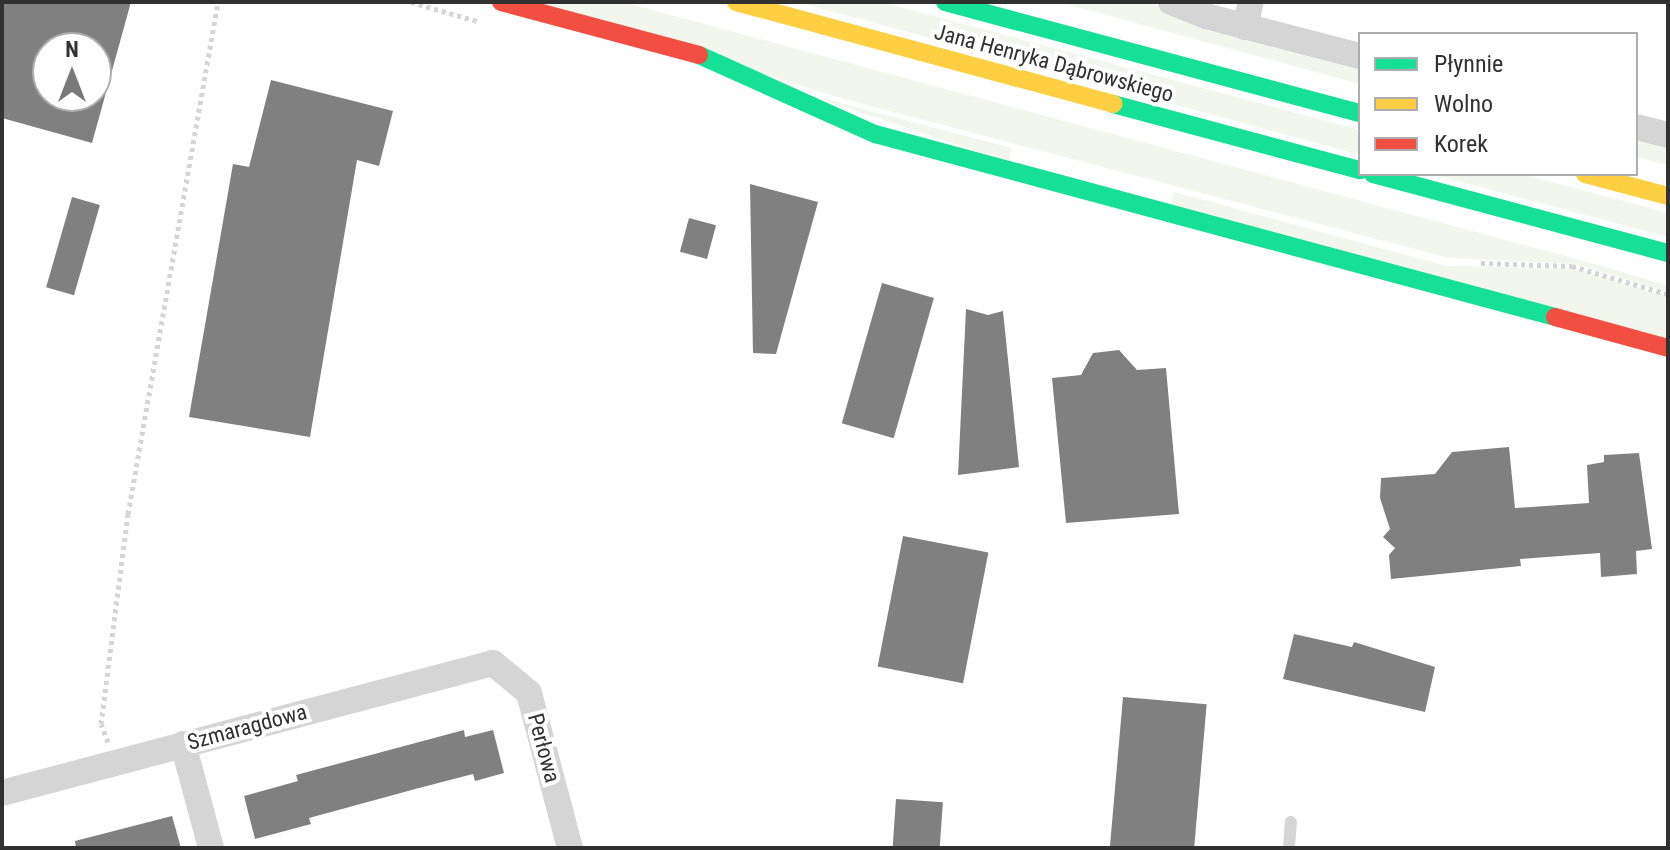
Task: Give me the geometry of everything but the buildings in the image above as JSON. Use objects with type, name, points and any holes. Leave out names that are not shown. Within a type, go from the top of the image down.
[{"type":"main road","points":[[501,2],[716,59],[762,77],[844,124],[888,138],[1668,348]]},
{"type":"main road","name":"Jana Henryka Dąbrowskiego","points":[[736,2],[1358,169]]},
{"type":"main road","name":"Jana Henryka Dąbrowskiego","points":[[947,2],[1358,112]]},
{"type":"main road","points":[[1380,176],[1668,253]]},
{"type":"main road","points":[[1593,176],[1668,196]]},
{"type":"main road","points":[[1585,231],[1668,268]]},
{"type":"street","points":[[1171,2],[1248,14],[1358,55]]},
{"type":"street","points":[[1638,128],[1668,135]]},
{"type":"street","name":"Szmaragdowa","points":[[2,793],[493,663]]},
{"type":"street","name":"Perłowa","points":[[493,663],[529,693],[570,848]]},
{"type":"street","points":[[183,744],[211,848]]},
{"type":"lane","points":[[1289,848],[1291,822]]},
{"type":"path","points":[[114,749],[101,724],[128,514],[218,2]]},
{"type":"path","points":[[411,2],[485,23]]},
{"type":"shaded area","points":[[527,2],[623,2],[1606,267],[1668,286],[1668,292],[1575,264],[1449,258],[844,99]]},
{"type":"shaded area","points":[[797,2],[882,2],[1358,129],[1358,154]]},
{"type":"shaded area","points":[[1058,2],[1151,2],[1190,23],[1358,67],[1358,83]]},
{"type":"shaded area","points":[[806,94],[1012,148],[1009,162]]},
{"type":"shaded area","points":[[1638,140],[1668,147],[1668,165],[1638,158]]},
{"type":"shaded area","points":[[1439,176],[1529,176],[1668,213],[1668,237]]},
{"type":"shaded area","points":[[1174,192],[1447,266],[1574,269],[1668,297],[1668,339],[1171,205]]},
{"type":"traffic: fast","points":[[945,2],[1358,112]]},
{"type":"traffic: fast","points":[[699,55],[875,134],[1555,317]]},
{"type":"traffic: fast","points":[[1113,104],[1358,169]]},
{"type":"traffic: fast","points":[[1380,176],[1668,253]]},
{"type":"traffic: slow","points":[[736,2],[1113,104]]},
{"type":"traffic: slow","points":[[1593,176],[1668,196]]},
{"type":"traffic: jam","points":[[501,2],[699,55]]},
{"type":"traffic: jam","points":[[1555,317],[1668,348]]}]
